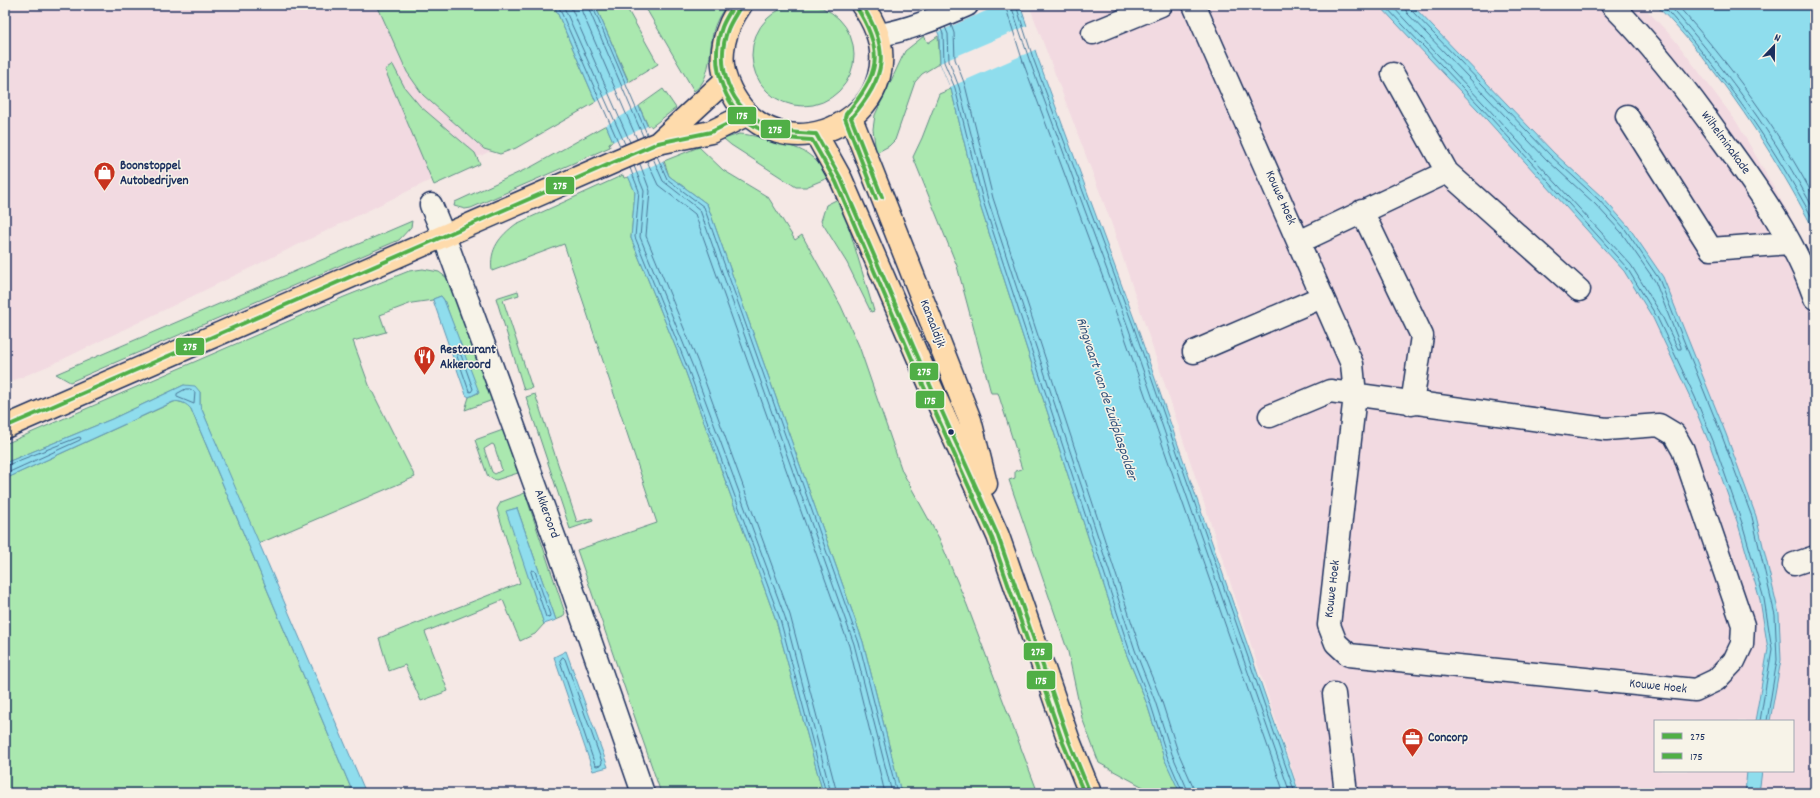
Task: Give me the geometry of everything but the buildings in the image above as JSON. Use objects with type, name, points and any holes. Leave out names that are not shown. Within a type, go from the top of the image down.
[{"type":"main road","points":[[741,5],[730,23],[723,46],[726,80],[739,104],[748,114],[773,130],[801,135],[816,134],[841,126],[864,105],[874,89],[880,72],[882,53],[879,35],[872,18],[862,5]]},
{"type":"main road","points":[[658,143],[726,80]]},
{"type":"main road","points":[[5,427],[658,143],[711,132],[748,114]]},
{"type":"main road","name":"Kanaaldijk","points":[[851,118],[970,420],[998,536]]},
{"type":"main road","name":"Kanaaldijk","points":[[816,134],[841,179],[930,385],[998,536],[1067,733],[1090,793]]},
{"type":"street","points":[[879,35],[932,20],[967,5]]},
{"type":"street","points":[[1093,34],[1161,5]]},
{"type":"street","name":"Kouwe Hoek","points":[[1194,5],[1352,364],[1355,395],[1329,625],[1336,643],[1350,655],[1695,690],[1716,680],[1734,661],[1742,644],[1743,625],[1683,450],[1674,434],[1660,425],[1606,429],[1412,404],[1355,395]]},
{"type":"street","name":"Wilhelminakade","points":[[1612,5],[1635,28],[1690,94],[1756,186],[1790,243],[1815,298]]},
{"type":"street","points":[[1393,74],[1447,172],[1579,290]]},
{"type":"street","points":[[1627,116],[1711,249],[1790,243]]},
{"type":"street","points":[[1299,242],[1447,172]]},
{"type":"street","name":"Akkeroord","points":[[431,205],[444,236],[556,542],[643,793]]},
{"type":"street","points":[[1362,211],[1422,336],[1412,404]]},
{"type":"street","points":[[1194,352],[1322,297]]},
{"type":"street","points":[[1270,416],[1330,391],[1355,395]]},
{"type":"street","points":[[1794,564],[1815,557]]},
{"type":"street","points":[[1334,694],[1346,793]]},
{"type":"shaded area","points":[[5,5],[607,5],[640,78],[53,364],[5,384]]},
{"type":"shaded area","points":[[1029,5],[1642,5],[1674,39],[1736,121],[1790,216],[1815,266],[1815,793],[1300,793],[1111,222]]},
{"type":"green space","points":[[803,4],[822,8],[839,19],[850,36],[854,55],[850,74],[839,91],[822,102],[803,106],[784,102],[767,91],[756,74],[752,55],[756,36],[767,19],[784,8]]},
{"type":"green space","points":[[377,5],[554,5],[596,102],[516,148],[500,154],[484,149],[423,95],[407,72]]},
{"type":"green space","points":[[595,5],[625,5],[658,64],[629,82]]},
{"type":"green space","points":[[644,5],[727,5],[715,26],[706,75],[699,87],[694,91]]},
{"type":"green space","points":[[924,36],[928,43],[938,36],[940,63],[922,74],[915,82],[895,140],[889,146],[876,153],[873,129],[875,115],[905,51]]},
{"type":"green space","points":[[393,65],[405,88],[420,106],[475,153],[480,164],[434,185],[385,70]]},
{"type":"green space","points":[[663,89],[676,108],[651,127],[650,125],[648,126],[639,106]]},
{"type":"green space","points":[[951,89],[979,202],[1126,653],[1147,704],[1164,758],[1180,792],[1145,788],[1099,763],[1082,718],[1068,652],[1009,480],[1015,478],[1015,471],[1022,469],[998,393],[991,393],[957,266],[913,157],[939,94]]},
{"type":"green space","points":[[606,125],[613,141],[609,143],[610,147],[471,208],[465,209],[454,206],[455,202],[533,166]]},
{"type":"green space","points":[[739,134],[775,141],[802,151],[814,159],[830,177],[806,187],[796,187],[724,139]]},
{"type":"green space","points":[[699,147],[723,170],[768,197],[795,240],[802,235],[841,306],[859,346],[902,471],[939,538],[967,605],[1038,793],[901,793],[863,642],[707,204],[669,176],[664,161]]},
{"type":"green space","points":[[623,175],[624,178],[629,177],[635,192],[631,238],[685,370],[776,620],[823,793],[661,793],[577,550],[657,523],[564,244],[492,271],[492,256],[501,238],[516,224]]},
{"type":"green space","points":[[840,198],[874,311],[871,312],[847,263],[821,221],[826,205]]},
{"type":"green space","points":[[412,221],[411,227],[399,240],[70,382],[56,374]]},
{"type":"green space","points":[[423,269],[439,272],[455,284],[493,400],[465,410],[469,397],[478,393],[444,300],[441,296],[433,300],[412,303],[380,315],[386,332],[353,341],[369,385],[415,477],[258,544],[200,405],[200,392],[184,385],[112,419],[5,463],[5,444],[344,297],[409,271]]},
{"type":"green space","points":[[518,291],[519,295],[503,300],[532,388],[524,390],[496,298]]},
{"type":"green space","points":[[535,394],[577,522],[592,518],[593,521],[570,529],[526,397]]},
{"type":"green space","points":[[176,401],[187,404],[191,409],[353,793],[5,793],[5,479]]},
{"type":"green space","points":[[503,430],[518,473],[496,480],[488,477],[475,440]],"holes":[[[492,444],[494,445],[502,470],[495,474],[492,472],[484,449]]]},
{"type":"green space","points":[[525,493],[565,613],[563,617],[556,620],[517,508],[507,511],[544,624],[535,634],[520,641],[503,600],[425,632],[448,691],[421,701],[405,665],[389,671],[379,638],[520,583],[497,509],[501,502]]},
{"type":"water","points":[[554,5],[595,5],[669,176],[707,204],[863,642],[901,793],[823,793],[776,620],[685,370],[631,238],[635,192]]},
{"type":"water","name":"Ringvaart van de Zuidplaspolder","points":[[926,5],[1020,5],[1037,56],[1136,324],[1299,793],[1180,793],[1164,758],[1147,704],[1126,653],[979,202],[951,89],[940,63],[939,35]]},
{"type":"water","points":[[1379,5],[1412,5],[1554,153],[1602,197],[1628,226],[1663,277],[1726,434],[1756,516],[1779,614],[1781,660],[1770,720],[1755,720],[1768,649],[1760,600],[1738,524],[1710,445],[1691,399],[1653,318],[1624,271],[1478,110]]},
{"type":"water","points":[[1656,5],[1815,5],[1815,232],[1781,171],[1744,112],[1724,84],[1680,30]]},
{"type":"water","points":[[441,296],[444,300],[479,392],[469,397],[466,395],[433,300]]},
{"type":"water","points":[[184,385],[195,386],[200,392],[200,405],[366,793],[353,793],[191,409],[181,402],[173,402],[5,479],[5,463],[112,419]]},
{"type":"water","points":[[517,508],[556,620],[544,624],[506,511]]},
{"type":"water","points":[[566,651],[608,767],[593,771],[554,657]]},
{"type":"water","points":[[1747,772],[1762,772],[1759,793],[1745,793]]},
{"type":"pier","points":[[933,5],[1000,5],[938,32],[927,7]]},
{"type":"pier","points":[[1029,25],[1037,49],[950,87],[940,63]]},
{"type":"pier","points":[[630,81],[640,105],[605,126],[594,103]]},
{"type":"pier","points":[[650,125],[665,160],[627,177],[612,142]]},
{"type":"transit line","name":"175","points":[[734,5],[723,24],[718,42],[717,57],[723,87],[730,101],[739,113],[750,123],[764,131],[782,137],[812,140],[836,182],[924,387],[992,538],[1063,743],[1084,793]]},
{"type":"transit line","name":"275","points":[[741,5],[729,26],[724,43],[724,71],[728,84],[742,108],[765,125],[784,131],[816,134],[841,179],[930,385],[998,536],[1069,741],[1090,793]]},
{"type":"transit line","name":"275","points":[[862,5],[877,36],[880,50],[880,64],[878,77],[872,90],[851,118],[882,197]]},
{"type":"transit line","name":"175","points":[[857,8],[872,38],[875,51],[874,63],[866,88],[846,114],[845,118],[876,199]]},
{"type":"transit line","name":"275","points":[[5,427],[658,143],[711,132],[748,114]]},
{"type":"place","name":"Boonstoppel Autobedrijven","points":[[105,192]]},
{"type":"place","name":"Restaurant Akkeroord","points":[[424,376]]},
{"type":"place","name":"Concorp","points":[[1413,758]]}]
